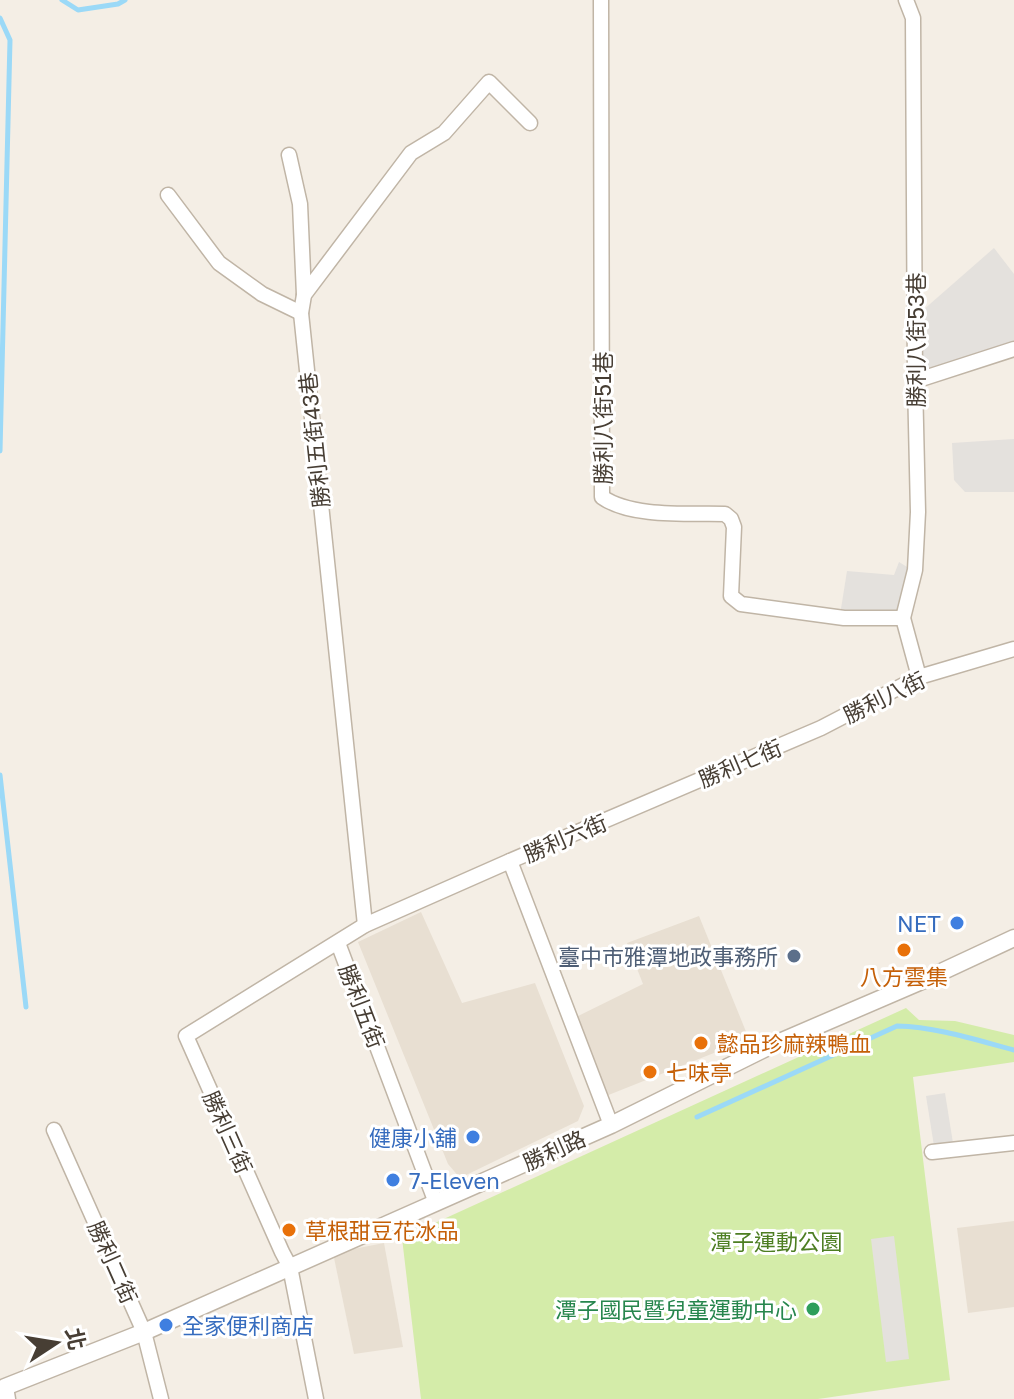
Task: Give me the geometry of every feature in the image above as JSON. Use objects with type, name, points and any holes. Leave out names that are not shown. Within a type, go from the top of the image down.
[{"type":"street","name":"勝利八街51巷","points":[[601,0],[602,497],[611,504],[633,510],[725,514],[734,527],[731,596],[741,604],[844,618],[903,618]]},
{"type":"street","name":"勝利八街53巷","points":[[906,0],[913,18],[918,512],[915,570],[903,618],[919,677]]},
{"type":"street","name":"勝利五街43巷","points":[[365,925],[301,313],[304,295],[411,153],[444,133],[489,82],[530,123]]},
{"type":"street","points":[[289,155],[300,204],[304,295]]},
{"type":"street","points":[[168,195],[219,263],[262,294],[301,313]]},
{"type":"street","points":[[915,381],[1014,349]]},
{"type":"street","name":"勝利八街","points":[[821,728],[919,677],[1014,649]]},
{"type":"street","name":"勝利七街","points":[[659,798],[821,728]]},
{"type":"street","name":"勝利六街","points":[[611,1125],[510,861],[659,798]]},
{"type":"street","name":"勝利五街","points":[[436,1203],[338,943],[365,925],[510,861]]},
{"type":"street","name":"勝利路","points":[[4,1392],[611,1125],[768,1047],[1014,938]]},
{"type":"street","name":"勝利三街","points":[[316,1399],[290,1267],[186,1036],[338,943]]},
{"type":"street","name":"勝利二街","points":[[54,1130],[144,1332],[161,1399]]},
{"type":"street","points":[[932,1152],[1014,1143]]},
{"type":"shaded area","points":[[994,248],[1014,274],[1014,345],[923,374],[922,311]]},
{"type":"shaded area","points":[[1014,439],[1014,492],[965,492],[954,480],[952,443]]},
{"type":"shaded area","points":[[899,562],[912,570],[900,615],[840,615],[847,571],[894,575]]},
{"type":"shaded area","points":[[421,912],[462,1003],[535,983],[584,1106],[578,1121],[460,1178],[448,1164],[358,942]]},
{"type":"shaded area","points":[[699,916],[749,1039],[606,1096],[570,1020],[643,984],[627,943]]},
{"type":"shaded area","points":[[945,1093],[953,1143],[934,1146],[926,1096]]},
{"type":"shaded area","points":[[1014,1221],[1014,1307],[968,1313],[957,1228]]},
{"type":"shaded area","points":[[894,1236],[909,1359],[886,1362],[871,1239]]},
{"type":"shaded area","points":[[384,1243],[403,1347],[354,1354],[333,1253]]},
{"type":"green space","name":"潭子運動公園","points":[[906,1008],[919,1020],[955,1021],[1014,1035],[1014,1062],[913,1077],[950,1380],[818,1399],[421,1399],[402,1238]]},
{"type":"waterway","points":[[62,0],[78,10],[118,4],[125,0]]},
{"type":"waterway","points":[[0,18],[10,40],[0,451]]},
{"type":"waterway","points":[[0,775],[26,1007]]},
{"type":"waterway","points":[[697,1117],[897,1026],[942,1031],[1014,1050]]},
{"type":"place","name":"NET","points":[[957,923]]},
{"type":"place","name":"八方雲集","points":[[904,950]]},
{"type":"place","name":"臺中市雅潭地政事務所","points":[[794,956]]},
{"type":"place","name":"懿品珍麻辣鴨血","points":[[701,1043]]},
{"type":"place","name":"七味亭","points":[[650,1072]]},
{"type":"place","name":"健康小舖","points":[[473,1137]]},
{"type":"place","name":"7-Eleven","points":[[393,1180]]},
{"type":"place","name":"草根甜豆花冰品","points":[[289,1230]]},
{"type":"place","name":"潭子國民暨兒童運動中心","points":[[813,1309]]},
{"type":"place","name":"全家便利商店","points":[[166,1325]]}]
